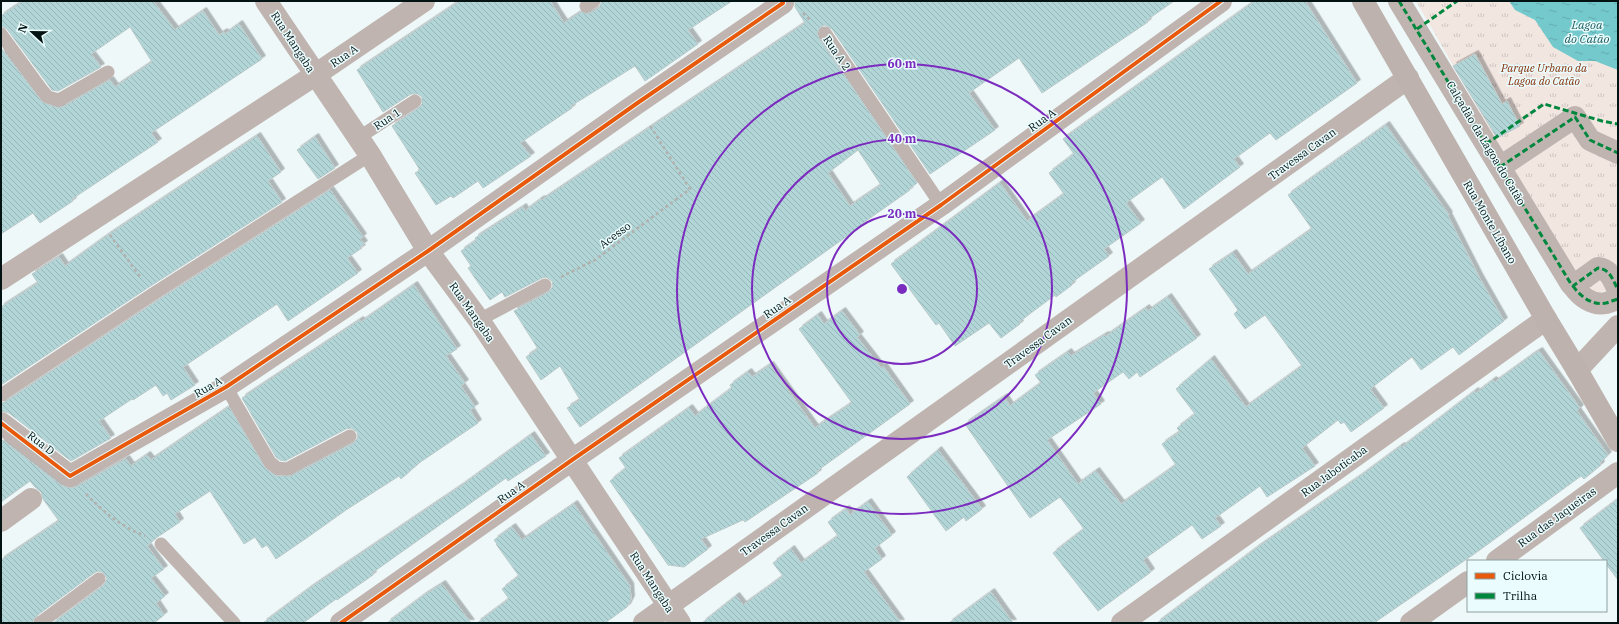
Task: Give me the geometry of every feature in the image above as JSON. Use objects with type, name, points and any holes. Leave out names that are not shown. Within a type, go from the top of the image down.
[{"type":"street","name":"Rua Mangaba","points":[[266,1],[364,146],[428,250],[479,320],[674,614]]},
{"type":"street","name":"Rua A","points":[[1,279],[315,75],[424,1]]},
{"type":"street","name":"Rua A","points":[[341,623],[572,460],[941,204],[1221,1]]},
{"type":"street","name":"Rua Monte Líbano","points":[[1363,1],[1546,320],[1618,441]]},
{"type":"street","name":"Calçadão da Lagoa do Catão","points":[[1399,1],[1579,295],[1595,303],[1605,303],[1618,299]]},
{"type":"street","name":"Rua A","points":[[70,476],[226,387],[428,250],[782,2]]},
{"type":"street","name":"Travessa Cavan","points":[[644,623],[674,614],[1408,78]]},
{"type":"street","points":[[1500,168],[1576,117],[1590,140],[1618,153]]},
{"type":"street","points":[[1573,286],[1598,268],[1604,269],[1610,274],[1618,290]]},
{"type":"street","name":"Rua Jaboticaba","points":[[1122,623],[1546,320]]},
{"type":"street","points":[[1577,370],[1618,326]]},
{"type":"street","name":"Rua D","points":[[1,423],[70,476]]},
{"type":"street","name":"Rua das Jaqueiras","points":[[1498,560],[1618,473]]},
{"type":"street","points":[[1,521],[31,499]]},
{"type":"street","points":[[1411,623],[1467,583]]},
{"type":"lane","name":"Rua A 2","points":[[825,33],[880,117],[941,204]]},
{"type":"lane","points":[[1,34],[48,97],[59,100],[108,72]]},
{"type":"lane","name":"Rua 1","points":[[1,395],[153,294],[364,146],[415,100]]},
{"type":"lane","points":[[479,320],[545,285]]},
{"type":"lane","points":[[226,387],[270,462],[277,468],[287,469],[350,436]]},
{"type":"lane","points":[[162,544],[231,622]]},
{"type":"lane","points":[[40,623],[99,579]]},
{"type":"path","points":[[97,217],[153,294]]},
{"type":"path","points":[[70,476],[99,507],[123,526],[162,544]]},
{"type":"green space","name":"Parque Urbano da Lagoa do Catão","points":[[1416,1],[1618,1],[1618,288],[1600,292],[1583,287],[1520,182]]},
{"type":"water","name":"Lagoa do Catão","points":[[1509,1],[1618,1],[1618,70],[1595,61],[1578,61],[1553,47],[1535,20],[1515,10]]},
{"type":"building","points":[[23,1],[153,1],[175,30],[203,11],[219,35],[224,32],[225,34],[239,24],[262,59],[151,133],[158,142],[72,199],[73,201],[40,223],[33,213],[1,234],[1,48],[42,102],[57,108],[63,107],[110,80],[115,87],[152,62],[130,27],[91,54],[101,67],[58,91],[52,90],[7,29],[1,26],[1,16]]},
{"type":"building","points":[[460,1],[550,1],[564,23],[581,12],[586,14],[599,8],[602,1],[732,1],[688,30],[698,44],[645,81],[635,66],[571,106],[572,108],[520,143],[531,156],[483,188],[478,181],[453,198],[451,196],[436,205],[415,173],[420,170],[392,126],[420,107],[422,104],[422,97],[418,94],[411,94],[383,112],[357,70]]},
{"type":"building","points":[[795,1],[1174,1],[1147,20],[1148,22],[1042,93],[1019,58],[980,85],[969,93],[995,130],[930,174],[832,29],[825,25],[820,27],[817,33],[818,37],[917,183],[909,189],[910,190],[863,223],[864,224],[580,427],[567,408],[580,400],[560,366],[541,380],[526,357],[538,349],[514,311],[549,292],[553,286],[552,281],[546,277],[542,278],[505,297],[502,292],[490,300],[468,268],[471,266],[461,251],[477,240],[475,238],[523,207],[525,211],[541,199],[542,200],[805,23],[795,7]],"holes":[[[858,150],[881,185],[850,206],[828,173]]]},
{"type":"building","points":[[1255,1],[1305,1],[1357,83],[1276,140],[1270,133],[1234,159],[1240,167],[1184,209],[1162,177],[1126,203],[1141,223],[1104,249],[1109,256],[1071,283],[1072,285],[1056,297],[1055,295],[1019,322],[1020,324],[1001,338],[989,323],[955,346],[939,323],[936,325],[891,264],[1000,183],[1027,221],[1064,194],[1049,173],[1074,154],[1063,139]]},
{"type":"building","points":[[1475,54],[1502,104],[1507,101],[1520,126],[1497,138],[1453,66]]},
{"type":"building","points":[[1386,125],[1449,215],[1448,216],[1479,277],[1504,321],[1459,355],[1453,347],[1421,370],[1412,357],[1370,389],[1384,408],[1351,432],[1344,422],[1341,424],[1338,420],[1302,448],[1315,466],[1267,497],[1260,486],[1215,518],[1221,526],[1202,539],[1192,525],[1143,560],[1151,572],[1098,611],[1053,553],[1084,529],[1060,497],[1030,518],[965,424],[1004,397],[1010,406],[1041,383],[1035,375],[1068,352],[1071,356],[1105,335],[1106,336],[1146,308],[1148,311],[1168,297],[1197,338],[1140,377],[1137,372],[1129,379],[1123,372],[1093,393],[1101,404],[1047,440],[1078,484],[1096,471],[1121,504],[1158,478],[1176,465],[1162,444],[1180,432],[1177,428],[1195,414],[1176,389],[1211,359],[1246,407],[1302,366],[1265,315],[1245,329],[1234,314],[1238,310],[1209,269],[1233,253],[1248,274],[1312,229],[1288,195]]},
{"type":"building","points":[[257,136],[281,172],[268,181],[282,202],[149,287],[1,385],[1,307],[38,283],[32,274],[59,257],[65,266],[108,235]]},
{"type":"building","points":[[315,137],[335,168],[318,179],[297,150]]},
{"type":"building","points":[[330,190],[363,237],[360,239],[364,244],[360,247],[362,248],[347,258],[358,273],[288,321],[277,304],[183,367],[195,385],[171,400],[167,393],[163,396],[156,385],[133,400],[132,399],[99,421],[111,438],[71,461],[9,413],[1,411],[1,403],[5,402],[157,301]]},
{"type":"building","points":[[414,285],[457,349],[446,356],[465,383],[461,386],[475,407],[470,410],[478,423],[419,463],[401,479],[399,476],[346,510],[276,559],[267,545],[262,548],[255,537],[244,544],[210,491],[175,514],[180,522],[147,546],[164,569],[151,578],[165,596],[156,603],[164,615],[154,623],[53,623],[104,585],[107,578],[102,572],[98,571],[35,617],[32,623],[1,623],[1,560],[59,521],[43,499],[41,492],[30,481],[1,502],[1,439],[62,486],[70,488],[76,487],[126,459],[131,466],[147,455],[151,460],[229,407],[265,468],[276,476],[291,476],[354,443],[358,437],[357,432],[351,428],[346,429],[285,461],[280,460],[276,457],[242,398],[360,320],[361,322]]},
{"type":"building","points":[[842,311],[860,335],[857,337],[881,368],[883,366],[910,404],[817,471],[818,473],[745,522],[743,520],[701,539],[708,549],[684,567],[668,565],[610,481],[626,468],[619,458],[689,408],[695,416],[732,388],[730,385],[748,372],[752,377],[770,365],[815,428],[852,403],[799,329],[818,315],[824,324]]},
{"type":"building","points":[[1539,351],[1580,408],[1577,411],[1608,455],[1600,463],[1601,465],[1584,479],[1581,476],[1477,552],[1374,623],[1157,623],[1258,547],[1401,446],[1402,447],[1475,391],[1476,393],[1493,380],[1495,382]]},
{"type":"building","points":[[531,435],[546,456],[508,481],[506,478],[372,573],[373,575],[303,623],[263,623],[310,588],[461,486]]},
{"type":"building","points":[[938,450],[982,509],[966,521],[964,517],[946,531],[907,477]]},
{"type":"building","points":[[1618,499],[1618,580],[1607,565],[1607,560],[1603,560],[1580,528]]},
{"type":"building","points":[[868,502],[892,535],[875,548],[882,559],[864,572],[901,623],[702,623],[736,596],[743,605],[764,590],[783,576],[773,563],[791,549],[801,563],[838,536],[828,522],[846,509],[850,515]]},
{"type":"building","points":[[574,504],[630,586],[631,599],[627,607],[605,623],[477,623],[509,599],[502,589],[519,576],[494,540],[512,527],[522,540]]},
{"type":"building","points":[[442,584],[471,623],[387,623],[423,596]]},
{"type":"building","points":[[991,592],[1013,623],[949,623]]},
{"type":"marked path","points":[[1399,1],[1571,284],[1573,286],[1598,268],[1605,270],[1608,273],[1613,279],[1618,290]]},
{"type":"marked path","points":[[1417,29],[1457,1]]},
{"type":"marked path","points":[[1486,144],[1544,104],[1602,121],[1618,124]]},
{"type":"marked path","points":[[1500,167],[1575,117],[1590,140],[1618,153]]},
{"type":"marked path","points":[[1573,286],[1583,297],[1591,302],[1601,304],[1618,299]]},
{"type":"cycle path","points":[[1,423],[70,476],[226,387],[428,251],[636,104],[783,3],[782,1]]},
{"type":"cycle path","points":[[341,623],[572,460],[941,205],[1221,1]]}]
